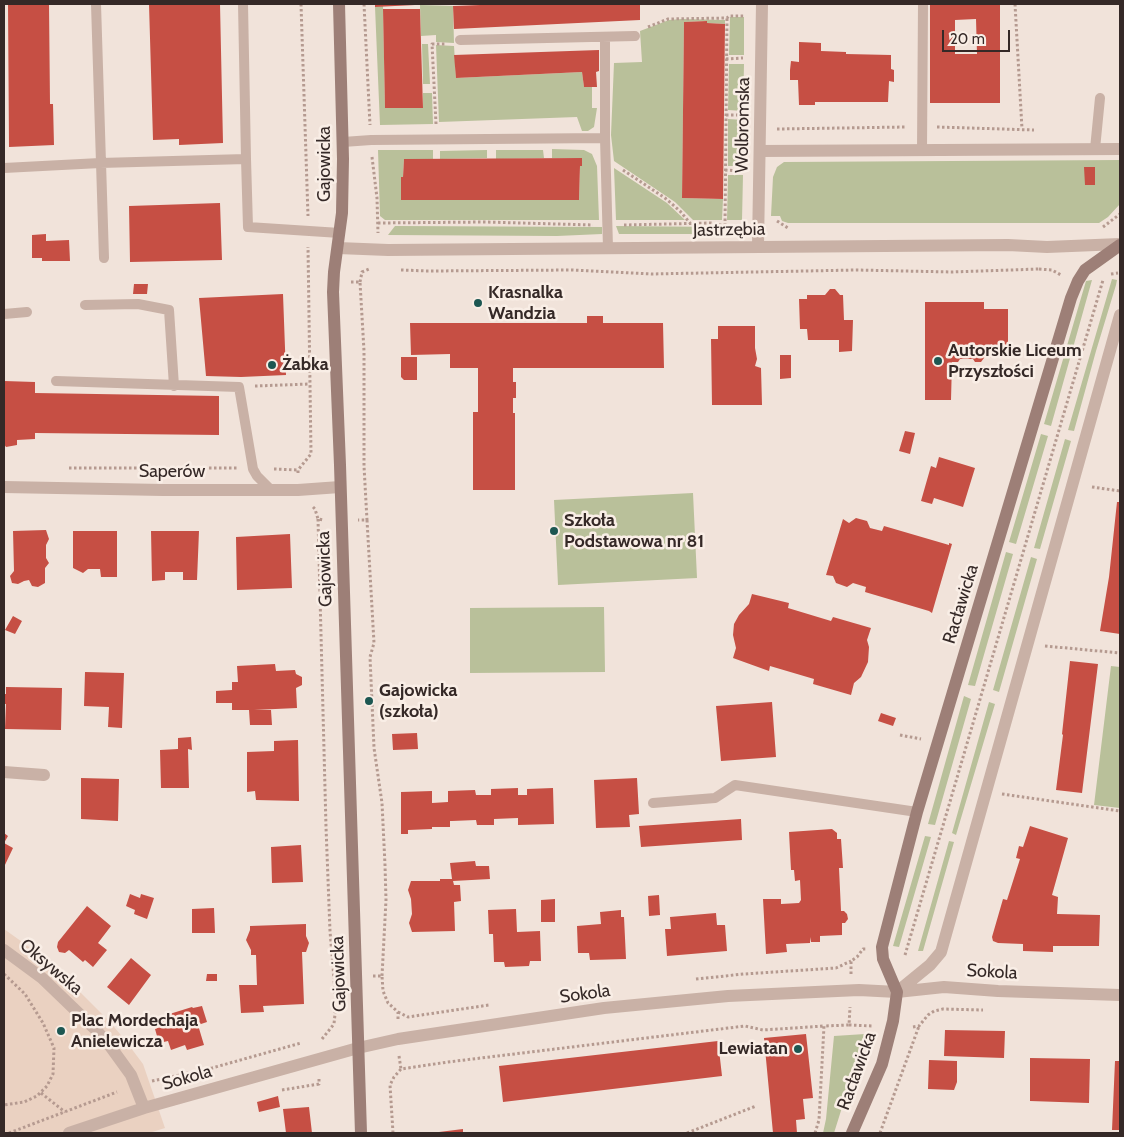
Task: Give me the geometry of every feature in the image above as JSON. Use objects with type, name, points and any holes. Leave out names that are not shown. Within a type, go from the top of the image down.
[{"type":"street","name":"Gajowicka","points":[[339,4],[343,142],[342,213],[333,282],[361,1133]]},
{"type":"street","name":"Wolbromska","points":[[758,246],[762,4]]},
{"type":"street","points":[[760,151],[1120,149]]},
{"type":"street","name":"Jastrzębia","points":[[338,248],[368,250],[725,248],[758,246],[1008,245],[1047,247],[1120,245]]},
{"type":"street","name":"Racławicka","points":[[852,1133],[882,1064],[892,1028],[897,992],[883,959],[882,947],[917,812],[1074,290],[1085,270],[1120,245]]},
{"type":"street","points":[[897,992],[930,965],[941,952],[1120,315]]},
{"type":"street","name":"Saperów","points":[[4,486],[163,490],[298,490],[340,488]]},
{"type":"street","points":[[4,772],[44,775]]},
{"type":"street","name":"Oksywska","points":[[4,950],[42,978],[100,1035],[131,1075],[144,1108]]},
{"type":"street","name":"Sokola","points":[[69,1133],[144,1108],[358,1048],[398,1039],[505,1022],[646,1004],[747,994],[859,990],[897,992],[944,987],[998,991],[1120,995]]},
{"type":"lane","points":[[96,4],[104,258]]},
{"type":"lane","points":[[243,4],[248,227],[340,232]]},
{"type":"lane","points":[[922,4],[922,149]]},
{"type":"lane","points":[[460,40],[635,36]]},
{"type":"lane","points":[[605,37],[608,248]]},
{"type":"lane","points":[[1095,149],[1100,98]]},
{"type":"lane","points":[[343,142],[371,140],[605,138]]},
{"type":"lane","points":[[4,168],[246,159]]},
{"type":"lane","points":[[85,305],[138,304],[169,310],[174,386]]},
{"type":"lane","points":[[4,314],[27,312]]},
{"type":"lane","points":[[56,381],[240,387],[253,468],[257,476],[271,490]]},
{"type":"lane","points":[[653,803],[715,798],[735,785],[917,812]]},
{"type":"path","points":[[301,4],[308,231],[311,454],[298,470],[298,504],[312,506],[318,519],[330,931],[336,1004],[334,1024],[326,1036],[317,1040]]},
{"type":"path","points":[[364,4],[367,84],[378,235]]},
{"type":"path","points":[[1014,4],[1022,129]]},
{"type":"path","points":[[635,36],[639,31],[668,19],[747,16]]},
{"type":"path","points":[[725,226],[727,18]]},
{"type":"path","points":[[436,129],[432,44],[454,45],[460,40]]},
{"type":"path","points":[[726,58],[747,58]]},
{"type":"path","points":[[726,115],[747,115]]},
{"type":"path","points":[[606,161],[665,198],[690,223]]},
{"type":"path","points":[[725,170],[746,171]]},
{"type":"path","points":[[378,223],[485,222],[608,226],[711,223],[735,228]]},
{"type":"path","points":[[1039,261],[1039,269]]},
{"type":"path","points":[[373,268],[362,272],[360,282],[364,351],[364,466],[374,643],[370,656],[374,739],[382,803],[385,864],[386,900],[382,976],[388,1003],[398,1012],[398,1022]]},
{"type":"path","points":[[398,269],[428,271],[573,270],[652,274],[857,270],[952,272],[1039,269],[1052,270],[1064,275]]},
{"type":"path","points":[[905,955],[1104,274]]},
{"type":"path","points":[[308,281],[316,282]]},
{"type":"path","points":[[350,282],[360,282]]},
{"type":"path","points":[[240,387],[310,384]]},
{"type":"path","points":[[64,468],[253,468],[298,470]]},
{"type":"path","points":[[1092,486],[1120,491]]},
{"type":"path","points":[[318,519],[323,520]]},
{"type":"path","points":[[357,520],[368,520]]},
{"type":"path","points":[[1045,646],[1120,653]]},
{"type":"path","points":[[900,735],[922,740]]},
{"type":"path","points":[[1002,794],[1120,811]]},
{"type":"path","points":[[851,975],[851,961],[858,957],[863,949],[869,950]]},
{"type":"path","points":[[4,974],[25,994],[42,1022],[54,1048],[53,1074],[41,1093],[24,1102],[4,1105]]},
{"type":"path","points":[[373,976],[382,976]]},
{"type":"path","points":[[334,979],[339,978]]},
{"type":"path","points":[[849,1025],[850,1004]]},
{"type":"path","points":[[880,1133],[919,1026],[928,1015],[943,1009],[992,1010]]},
{"type":"path","points":[[393,1133],[390,1085],[394,1076],[401,1069],[745,1026],[763,1030],[849,1025],[873,1026]]},
{"type":"path","points":[[815,1133],[819,1120],[824,1026]]},
{"type":"path","points":[[913,1026],[919,1026]]},
{"type":"path","points":[[147,1082],[212,1068],[309,1042]]},
{"type":"path","points":[[399,1056],[401,1069]]},
{"type":"path","points":[[319,1078],[319,1084]]},
{"type":"path","points":[[8,1133],[117,1092]]},
{"type":"path","points":[[41,1093],[65,1112]]},
{"type":"path","points":[[687,1133],[756,1106]]},
{"type":"green space","points":[[420,5],[453,6],[454,43],[436,42],[436,35],[421,36]]},
{"type":"green space","points":[[383,6],[385,108],[423,108],[423,93],[432,93],[433,124],[380,125],[375,7]]},
{"type":"green space","points":[[730,17],[744,17],[744,55],[729,55]]},
{"type":"green space","points":[[669,20],[725,20],[725,24],[707,23],[706,21],[684,22],[682,198],[723,199],[722,220],[693,220],[675,202],[614,161],[611,135],[614,63],[642,62],[640,31]]},
{"type":"green space","points":[[422,44],[428,44],[430,84],[423,84]]},
{"type":"green space","points":[[436,45],[454,46],[456,78],[582,72],[584,87],[592,87],[592,108],[597,108],[594,127],[588,131],[582,131],[577,117],[439,122]]},
{"type":"green space","points":[[729,64],[744,64],[743,111],[728,110]]},
{"type":"green space","points":[[728,119],[744,120],[743,166],[728,166]]},
{"type":"green space","points":[[552,149],[584,150],[592,154],[597,166],[599,220],[385,220],[380,216],[378,150],[433,150],[433,159],[404,159],[403,177],[401,177],[401,200],[579,200],[582,158],[552,158]]},
{"type":"green space","points":[[487,150],[487,158],[440,159],[440,151]]},
{"type":"green space","points":[[496,150],[543,150],[544,158],[496,159]]},
{"type":"green space","points":[[1120,160],[1120,204],[1108,217],[1099,223],[788,223],[782,221],[780,216],[771,216],[773,177],[777,167],[784,162]]},
{"type":"green space","points":[[614,168],[667,203],[685,220],[616,220]]},
{"type":"green space","points":[[728,175],[743,175],[742,220],[727,220]]},
{"type":"green space","points":[[395,226],[602,227],[602,234],[557,236],[388,235]]},
{"type":"green space","points":[[616,226],[720,227],[721,234],[619,234]]},
{"type":"green space","points":[[1112,279],[1117,280],[1116,285],[1074,431],[1068,430]]},
{"type":"green space","points":[[1092,280],[1051,426],[1044,424],[1086,281]]},
{"type":"green space","points":[[1041,434],[1048,436],[1016,544],[1009,542]]},
{"type":"green space","points":[[1065,439],[1071,441],[1040,549],[1034,548]]},
{"type":"green space","points":[[693,493],[697,578],[558,585],[554,500]]},
{"type":"green space","points":[[1006,552],[1013,554],[975,686],[968,685]]},
{"type":"green space","points":[[1031,557],[1037,559],[999,692],[993,690]]},
{"type":"green space","points":[[604,607],[605,672],[470,673],[470,608]]},
{"type":"green space","points":[[1111,666],[1120,667],[1120,808],[1094,805]]},
{"type":"green space","points":[[964,696],[971,699],[935,825],[928,824]]},
{"type":"green space","points":[[989,702],[995,704],[956,835],[952,833]]},
{"type":"green space","points":[[925,836],[931,837],[899,947],[893,946]]},
{"type":"green space","points":[[949,841],[954,842],[923,951],[918,951]]},
{"type":"green space","points":[[865,1034],[834,1133],[823,1133],[834,1036]]},
{"type":"shaded area","name":"Plac Mordechaja Anielewicza","points":[[4,929],[32,949],[45,963],[68,980],[110,1022],[125,1040],[143,1064],[165,1128],[149,1133],[4,1133]]},
{"type":"building","points":[[8,4],[49,4],[50,104],[53,104],[54,145],[9,147]]},
{"type":"building","points":[[149,4],[220,4],[223,143],[179,145],[179,139],[153,140]]},
{"type":"building","points":[[375,4],[415,4],[415,5],[375,7]]},
{"type":"building","points":[[640,4],[640,20],[454,29],[453,6]]},
{"type":"building","points":[[930,4],[1000,4],[1000,103],[930,103]],"holes":[[[976,19],[977,54],[955,54],[955,20]]]},
{"type":"building","points":[[383,9],[420,9],[423,108],[385,108]]},
{"type":"building","points":[[707,21],[707,23],[725,24],[723,199],[682,198],[684,22]]},
{"type":"building","points":[[799,42],[821,43],[821,51],[846,52],[846,54],[891,55],[891,69],[894,70],[894,82],[889,81],[888,102],[815,102],[815,105],[799,105],[798,80],[790,80],[790,70],[791,61],[799,62]]},
{"type":"building","points":[[599,50],[599,71],[596,72],[597,87],[584,87],[582,72],[456,78],[454,55]]},
{"type":"building","points":[[582,158],[579,200],[401,200],[401,177],[403,177],[404,159]]},
{"type":"building","points":[[1084,167],[1095,167],[1095,185],[1085,185]]},
{"type":"building","points":[[220,203],[222,260],[130,262],[129,206]]},
{"type":"building","points":[[46,234],[46,241],[69,240],[70,261],[42,261],[42,258],[32,258],[32,235]]},
{"type":"building","points":[[134,284],[148,284],[147,294],[133,294]]},
{"type":"building","points":[[830,289],[835,289],[840,295],[843,295],[844,320],[853,320],[852,351],[839,352],[839,340],[808,340],[807,329],[800,329],[799,299],[807,299],[807,295],[825,295]]},
{"type":"building","points":[[283,294],[286,375],[206,376],[199,298]]},
{"type":"building","points":[[925,302],[984,302],[984,309],[1008,309],[1008,357],[984,358],[981,362],[975,362],[973,359],[960,359],[958,362],[952,362],[951,400],[925,400]]},
{"type":"building","points":[[587,316],[603,316],[603,323],[663,323],[664,368],[513,368],[513,382],[516,382],[516,398],[513,398],[513,413],[515,413],[515,490],[473,490],[473,412],[478,412],[478,368],[450,368],[450,354],[411,355],[410,323],[587,323]]},
{"type":"building","points":[[718,326],[755,326],[757,359],[755,366],[761,368],[762,405],[712,405],[711,339],[718,339]]},
{"type":"building","points":[[780,355],[791,355],[791,378],[780,379]]},
{"type":"building","points":[[401,357],[417,357],[417,380],[404,380],[401,377]]},
{"type":"building","points":[[4,381],[35,382],[35,393],[219,396],[219,435],[35,433],[35,439],[17,440],[17,445],[6,447],[4,444]]},
{"type":"building","points":[[905,431],[915,433],[910,454],[899,451]]},
{"type":"building","points":[[939,457],[975,468],[963,507],[934,498],[932,504],[921,501],[931,466],[936,468]]},
{"type":"building","points":[[1117,502],[1120,502],[1120,634],[1100,631],[1109,577]]},
{"type":"building","points":[[856,518],[867,521],[870,528],[882,531],[884,526],[949,545],[949,543],[952,544],[932,613],[865,592],[866,587],[853,583],[847,587],[836,583],[833,576],[826,575],[843,519],[849,523]]},
{"type":"building","points":[[46,530],[49,539],[46,545],[46,558],[49,563],[45,568],[45,583],[38,587],[32,586],[29,580],[18,584],[12,583],[10,576],[14,571],[13,531]]},
{"type":"building","points":[[73,531],[117,531],[117,577],[101,577],[100,569],[88,569],[83,573],[73,568]]},
{"type":"building","points":[[151,531],[199,531],[197,580],[183,580],[183,572],[165,572],[165,580],[152,581]]},
{"type":"building","points":[[290,534],[292,588],[237,590],[236,537]]},
{"type":"building","points":[[752,594],[789,603],[788,608],[831,621],[833,617],[871,628],[867,640],[869,647],[868,662],[861,677],[854,683],[851,695],[813,684],[814,679],[770,666],[769,671],[733,658],[736,648],[733,635],[734,624],[749,604]]},
{"type":"building","points":[[13,616],[22,621],[15,634],[5,630]]},
{"type":"building","points":[[1070,661],[1098,664],[1082,793],[1056,790]]},
{"type":"building","points":[[275,664],[276,671],[295,670],[296,674],[302,677],[302,685],[296,688],[297,708],[254,710],[271,710],[272,725],[250,725],[249,710],[232,710],[232,703],[216,703],[216,691],[232,690],[232,682],[238,682],[237,666]]},
{"type":"building","points":[[85,672],[124,673],[122,728],[108,727],[109,707],[84,706]]},
{"type":"building","points":[[6,687],[62,688],[61,730],[5,729],[6,704],[4,704],[4,694],[6,694]]},
{"type":"building","points":[[772,702],[776,757],[721,761],[716,706]]},
{"type":"building","points":[[881,713],[896,718],[893,726],[878,721]]},
{"type":"building","points":[[417,733],[418,749],[393,750],[392,734]]},
{"type":"building","points":[[191,737],[192,750],[188,749],[189,788],[161,788],[160,750],[178,749],[178,738]]},
{"type":"building","points":[[298,740],[299,801],[256,800],[255,791],[247,792],[247,752],[274,751],[274,741]]},
{"type":"building","points":[[81,778],[119,779],[118,821],[81,819]]},
{"type":"building","points":[[637,778],[639,814],[629,815],[630,827],[596,828],[594,780]]},
{"type":"building","points":[[518,788],[518,795],[527,795],[527,789],[553,788],[554,824],[518,825],[518,818],[494,819],[494,825],[477,825],[476,820],[450,821],[450,827],[408,830],[408,834],[401,834],[401,792],[432,791],[432,803],[448,802],[448,791],[475,790],[476,795],[491,795],[491,789]]},
{"type":"building","points":[[741,819],[742,840],[641,847],[639,826]]},
{"type":"building","points":[[1030,826],[1068,838],[1052,895],[1058,897],[1057,914],[1100,915],[1099,946],[1053,946],[1053,952],[1023,951],[1023,944],[993,941],[992,937],[1003,899],[1007,900],[1020,859],[1016,858],[1019,846],[1023,847]]},
{"type":"building","points":[[832,829],[837,833],[837,839],[841,839],[843,868],[839,868],[841,911],[847,914],[848,919],[845,923],[842,923],[842,935],[820,936],[820,942],[811,942],[810,937],[810,943],[786,944],[787,952],[766,954],[763,899],[781,899],[781,904],[799,903],[801,900],[800,880],[795,881],[794,870],[791,870],[789,832]]},
{"type":"building","points":[[4,833],[8,836],[4,843]]},
{"type":"building","points":[[4,843],[13,848],[4,867]]},
{"type":"building","points":[[301,845],[303,882],[272,883],[271,847]]},
{"type":"building","points":[[475,861],[476,866],[489,866],[490,879],[453,881],[454,885],[460,885],[461,901],[454,902],[455,931],[412,932],[409,923],[412,914],[411,899],[408,890],[411,881],[452,879],[450,863]]},
{"type":"building","points":[[130,894],[140,898],[141,894],[154,898],[147,919],[134,914],[135,910],[126,906]]},
{"type":"building","points":[[659,895],[660,915],[649,916],[648,896]]},
{"type":"building","points":[[555,899],[555,922],[541,922],[541,900]]},
{"type":"building","points":[[87,906],[111,926],[98,943],[107,950],[93,967],[85,960],[83,962],[69,950],[65,953],[59,952],[57,947],[58,942]]},
{"type":"building","points":[[214,908],[215,933],[192,933],[192,909]]},
{"type":"building","points":[[516,909],[517,932],[540,931],[541,961],[530,961],[529,966],[505,967],[504,962],[494,962],[493,934],[489,934],[488,910]]},
{"type":"building","points":[[621,910],[621,917],[624,917],[626,959],[590,960],[589,953],[578,953],[577,926],[601,924],[600,912]]},
{"type":"building","points":[[716,913],[717,925],[725,925],[727,951],[667,956],[665,929],[671,929],[670,917]]},
{"type":"building","points":[[306,924],[306,936],[309,943],[306,952],[302,952],[304,1004],[263,1006],[264,1012],[241,1013],[239,985],[257,985],[256,955],[251,955],[251,950],[246,940],[250,926]]},
{"type":"building","points":[[131,958],[151,975],[129,1005],[107,987]]},
{"type":"building","points":[[207,974],[217,974],[217,981],[206,981]]},
{"type":"building","points":[[202,1006],[207,1022],[198,1025],[204,1045],[187,1050],[185,1045],[171,1050],[168,1041],[159,1043],[155,1029],[163,1026],[160,1017],[192,1007]]},
{"type":"building","points":[[945,1030],[1005,1031],[1004,1058],[944,1056]]},
{"type":"building","points":[[806,1034],[813,1098],[803,1099],[805,1119],[796,1120],[797,1133],[773,1133],[764,1038]]},
{"type":"building","points":[[718,1041],[722,1076],[503,1102],[499,1066]]},
{"type":"building","points":[[1030,1058],[1090,1059],[1089,1103],[1030,1101]]},
{"type":"building","points":[[929,1060],[957,1061],[957,1082],[954,1090],[928,1089]]},
{"type":"building","points":[[1115,1061],[1120,1061],[1120,1130],[1112,1130]]},
{"type":"building","points":[[278,1096],[280,1107],[259,1112],[257,1102]]},
{"type":"building","points":[[309,1107],[312,1133],[286,1133],[283,1109]]},
{"type":"building","points":[[463,1129],[463,1133],[439,1133],[439,1132]]},
{"type":"place","name":"Krasnalka Wandzia","points":[[478,303]]},
{"type":"place","name":"Autorskie Liceum Przyszłości","points":[[938,361]]},
{"type":"place","name":"Żabka","points":[[272,365]]},
{"type":"place","name":"Szkoła Podstawowa nr 81","points":[[554,531]]},
{"type":"place","name":"Gajowicka (szkoła)","points":[[369,701]]},
{"type":"place","name":"Plac Mordechaja Anielewicza","points":[[61,1031]]},
{"type":"place","name":"Lewiatan","points":[[798,1049]]}]
